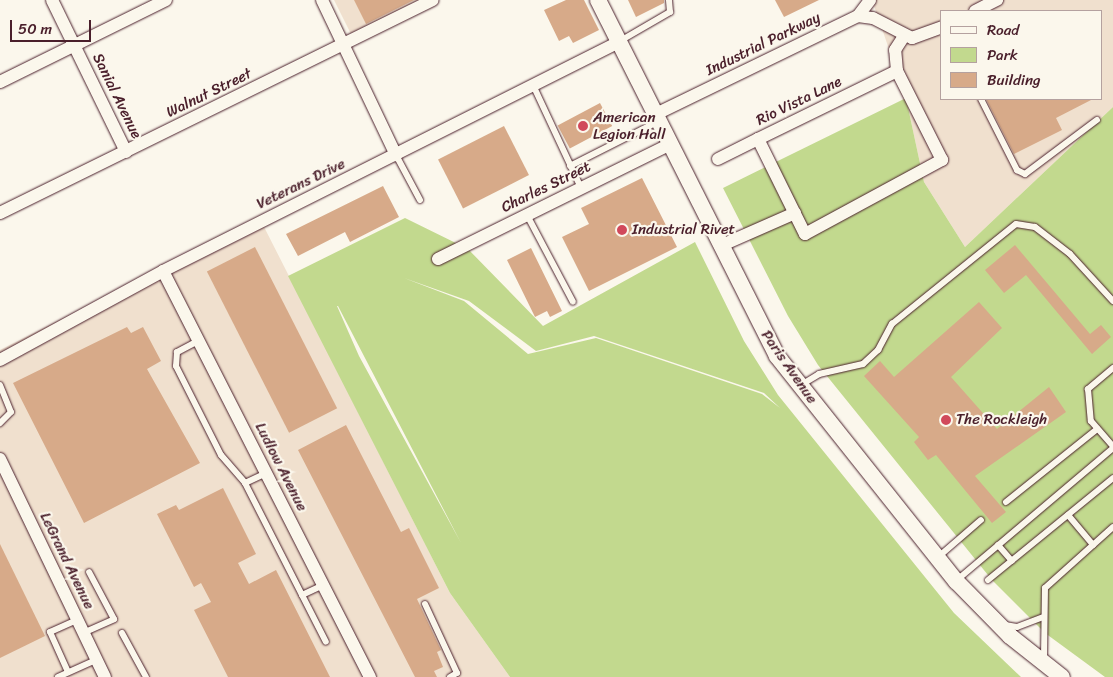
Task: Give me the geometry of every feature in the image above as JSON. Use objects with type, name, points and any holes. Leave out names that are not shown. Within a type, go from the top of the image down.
[{"type":"street","name":"Sanial Avenue","points":[[52,0],[126,152]]},
{"type":"street","points":[[0,82],[166,0]]},
{"type":"street","points":[[322,0],[396,155]]},
{"type":"street","name":"Walnut Street","points":[[0,213],[343,46],[432,0]]},
{"type":"street","name":"Paris Avenue","points":[[598,0],[655,119],[777,356],[956,581],[997,623],[1062,677]]},
{"type":"street","points":[[870,0],[858,16],[873,18],[904,36],[924,36],[940,29]]},
{"type":"street","points":[[976,10],[997,0]]},
{"type":"street","name":"Industrial Parkway","points":[[655,119],[858,16]]},
{"type":"street","points":[[897,71],[895,50],[904,36]]},
{"type":"street","name":"Veterans Drive","points":[[0,360],[162,271],[619,42]]},
{"type":"street","name":"Rio Vista Lane","points":[[897,71],[942,160],[805,234],[758,139],[897,71]]},
{"type":"street","points":[[718,158],[758,139]]},
{"type":"street","name":"Charles Street","points":[[438,259],[669,145]]},
{"type":"street","points":[[720,246],[795,213]]},
{"type":"street","name":"Ludlow Avenue","points":[[162,271],[370,677]]},
{"type":"street","name":"LeGrand Avenue","points":[[0,459],[105,677]]},
{"type":"lane","points":[[619,42],[670,12],[670,0]]},
{"type":"lane","points":[[533,85],[581,188]]},
{"type":"lane","points":[[981,100],[1016,170],[1025,174],[1096,120]]},
{"type":"lane","points":[[570,166],[655,119]]},
{"type":"lane","points":[[396,155],[420,200]]},
{"type":"lane","points":[[527,215],[573,302]]},
{"type":"lane","points":[[799,386],[819,374],[863,364],[878,350],[892,324],[1016,224],[1036,227],[1070,254],[1113,300]]},
{"type":"lane","points":[[198,341],[173,357],[216,445],[245,483],[326,642]]},
{"type":"lane","points":[[956,581],[1113,447],[1091,421],[1088,389],[1113,368]]},
{"type":"lane","points":[[0,385],[11,412],[0,423]]},
{"type":"lane","points":[[1006,502],[1097,429]]},
{"type":"lane","points":[[245,483],[266,473]]},
{"type":"lane","points":[[988,580],[1113,478]]},
{"type":"lane","points":[[1068,515],[1093,545]]},
{"type":"lane","points":[[934,555],[981,520]]},
{"type":"lane","points":[[1045,664],[1041,618],[1045,588],[1113,527]]},
{"type":"lane","points":[[998,545],[1012,561]]},
{"type":"lane","points":[[83,633],[114,619],[89,572]]},
{"type":"lane","points":[[302,595],[323,585]]},
{"type":"lane","points":[[425,604],[457,673],[450,677]]},
{"type":"lane","points":[[997,623],[1017,627],[1041,618]]},
{"type":"lane","points":[[68,672],[50,632],[77,620]]},
{"type":"lane","points":[[122,633],[146,677]]},
{"type":"lane","points":[[58,677],[96,660]]},
{"type":"shaded area","points":[[334,0],[421,0],[351,34]]},
{"type":"shaded area","points":[[872,0],[1113,0],[1113,107],[965,247],[924,182],[906,98]]},
{"type":"shaded area","points":[[260,219],[450,593],[510,677],[0,677],[0,350]]},
{"type":"green space","points":[[906,98],[924,182],[965,247],[1113,107],[1113,677],[1105,677],[1045,633],[992,580],[818,365],[788,316],[723,188]]},
{"type":"green space","points":[[405,218],[468,249],[543,326],[695,242],[744,341],[778,395],[954,613],[1021,677],[510,677],[450,593],[288,276]],"holes":[[[404,278],[469,301],[536,351],[594,336],[764,393],[780,408],[762,394],[596,338],[528,354],[464,301]],[[338,306],[461,543],[359,356]]]},
{"type":"building","points":[[354,0],[414,0],[366,24]]},
{"type":"building","points":[[566,0],[584,0],[599,30],[573,43],[569,36],[559,41],[544,10]]},
{"type":"building","points":[[628,0],[664,0],[664,3],[636,17]]},
{"type":"building","points":[[775,0],[819,0],[784,17]]},
{"type":"building","points":[[987,100],[1091,100],[1056,118],[1062,130],[1014,154]]},
{"type":"building","name":"American Legion Hall","points":[[600,103],[612,126],[570,148],[558,126]]},
{"type":"building","points":[[504,126],[529,175],[463,209],[438,160]]},
{"type":"building","name":"Industrial Rivet","points":[[642,178],[677,247],[589,291],[562,237],[589,224],[581,208]]},
{"type":"building","points":[[383,186],[399,217],[350,242],[345,232],[298,256],[286,234]]},
{"type":"building","points":[[1015,245],[1090,334],[1101,325],[1111,337],[1092,354],[1026,275],[1004,293],[985,270]]},
{"type":"building","points":[[255,247],[337,408],[289,433],[207,272]]},
{"type":"building","points":[[531,248],[562,311],[550,317],[547,311],[535,317],[507,260]]},
{"type":"building","name":"The Rockleigh","points":[[979,302],[1002,328],[951,377],[997,429],[1049,387],[1066,412],[975,476],[1006,512],[992,523],[936,455],[928,460],[914,442],[919,437],[864,376],[880,361],[894,377]]},
{"type":"building","points":[[127,327],[131,333],[143,327],[161,361],[147,369],[200,463],[84,523],[13,383]]},
{"type":"building","points":[[346,425],[401,532],[409,528],[439,588],[417,599],[441,650],[437,652],[443,667],[434,671],[437,677],[415,677],[298,450]]},
{"type":"building","points":[[223,488],[256,554],[238,563],[249,584],[276,570],[330,677],[228,677],[194,610],[211,602],[201,583],[194,587],[157,514],[176,505],[179,510]]},
{"type":"building","points":[[0,544],[45,636],[0,658]]},
{"type":"place","name":"American Legion Hall","points":[[583,126]]},
{"type":"place","name":"Industrial Rivet","points":[[622,230]]},
{"type":"place","name":"The Rockleigh","points":[[946,420]]}]
